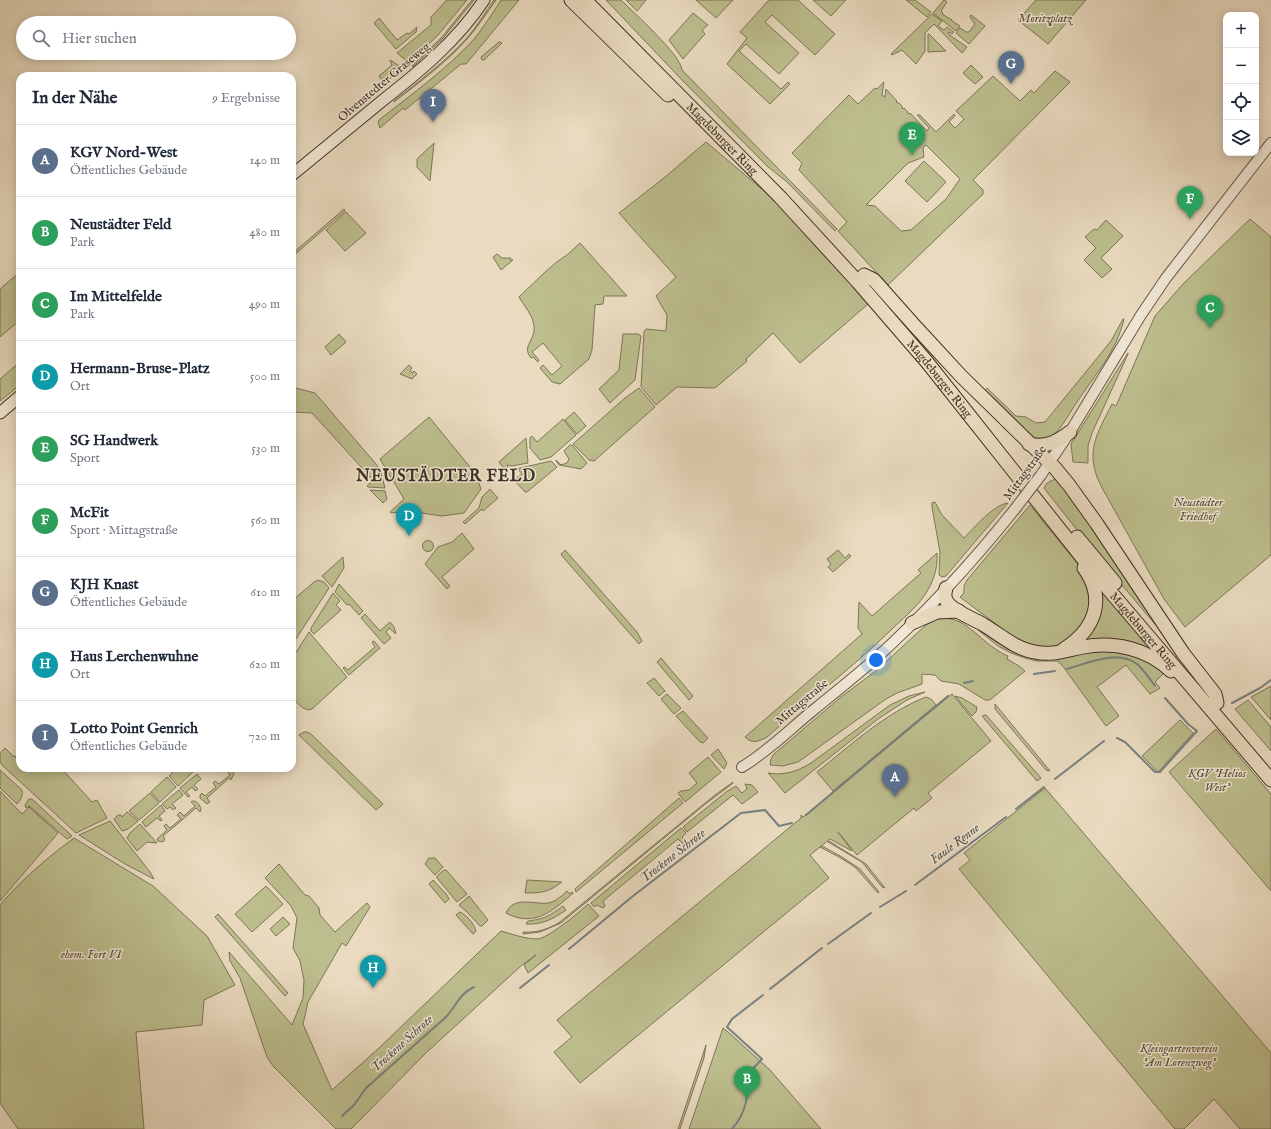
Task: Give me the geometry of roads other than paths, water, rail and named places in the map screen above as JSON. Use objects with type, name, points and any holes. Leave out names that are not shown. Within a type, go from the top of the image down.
[{"type":"highway","points":[[571,0],[659,87],[714,136],[721,138]]},
{"type":"highway","name":"Magdeburger Ring","points":[[584,0],[780,196],[885,313],[978,426],[1055,524],[1213,705],[1271,766]]},
{"type":"highway","name":"Magdeburger Ring","points":[[595,0],[794,199],[864,275],[936,360],[1213,705],[1271,780]]},
{"type":"highway","points":[[864,275],[874,280],[961,376],[1049,463],[1069,486],[1090,513],[1183,653],[1215,694],[1213,705],[1198,702],[1165,666],[1138,651],[1117,646],[1102,645],[1042,654],[1024,649],[1007,641],[984,625],[952,607],[946,601],[944,594],[946,588],[984,625]]},
{"type":"highway","points":[[1030,444],[1036,446],[1047,445],[1056,442],[1070,432]]},
{"type":"highway","points":[[1055,524],[1058,535],[1087,572],[1093,585],[1095,598],[1093,616],[1088,628],[1074,642],[1059,652]]},
{"type":"highway","points":[[912,623],[937,612],[959,611]]},
{"type":"main road","name":"Olvenstedter Graseweg","points":[[296,172],[442,51],[464,28],[484,0]]},
{"type":"main road","points":[[0,413],[16,399]]},
{"type":"street","name":"Mittagstraße","points":[[742,768],[858,673],[912,623],[985,546],[1041,475],[1070,432],[1141,315],[1166,277],[1271,143]]},
{"type":"waterway","name":"Trockene Schrote","points":[[1067,669],[1102,659],[1112,657],[1121,658],[1137,664],[1155,686]]},
{"type":"waterway","name":"Trockene Schrote","points":[[1034,674],[1055,671]]},
{"type":"waterway","name":"Faule Renne","points":[[1232,703],[1260,688],[1271,680]]},
{"type":"waterway","name":"Trockene Schrote","points":[[964,683],[973,681]]},
{"type":"waterway","name":"Trockene Schrote","points":[[806,815],[948,696]]},
{"type":"waterway","name":"Faule Renne","points":[[1117,738],[1125,742],[1155,772],[1160,772],[1197,731],[1188,724],[1165,698]]},
{"type":"waterway","name":"Faule Renne","points":[[1055,779],[1104,741]]},
{"type":"waterway","name":"Faule Renne","points":[[1016,809],[1044,787]]},
{"type":"waterway","name":"Trockene Schrote","points":[[569,949],[633,896],[741,813],[765,810],[779,826],[792,823]]},
{"type":"waterway","name":"Faule Renne","points":[[915,885],[1006,817]]},
{"type":"waterway","name":"Faule Renne","points":[[880,907],[906,891]]},
{"type":"waterway","name":"Faule Renne","points":[[828,944],[871,913]]},
{"type":"waterway","name":"Faule Renne","points":[[770,989],[822,948]]},
{"type":"waterway","name":"Trockene Schrote","points":[[520,988],[549,965]]},
{"type":"waterway","name":"Trockene Schrote","points":[[342,1116],[354,1105],[366,1088],[446,1017],[461,996],[474,987]]},
{"type":"waterway","name":"Faule Renne","points":[[732,1129],[744,1110],[748,1089],[748,1074],[762,1059],[727,1027],[732,1019],[763,995]]},
{"type":"place","name":"KJH Knast","points":[[1011,84]]},
{"type":"place","name":"Lotto Point Genrich","points":[[433,122]]},
{"type":"place","name":"SG Handwerk","points":[[912,155]]},
{"type":"place","name":"McFit","points":[[1190,219]]},
{"type":"place","name":"Im Mittelfelde","points":[[1210,328]]},
{"type":"place","name":"Hermann-Bruse-Platz","points":[[409,536]]},
{"type":"place","name":"KGV Nord-West","points":[[895,797]]},
{"type":"place","name":"Haus Lerchenwuhne","points":[[373,988]]},
{"type":"place","name":"Neustädter Feld","points":[[747,1099]]},
{"type":"district","name":"NEUSTÄDTER FELD","points":[[446,477]]},
{"type":"park label","name":"Moritzplatz","points":[[1045,18]]},
{"type":"park label","name":"Neustädter Friedhof","points":[[1198,509]]},
{"type":"park label","name":"KGV 'Helios West'","points":[[1217,780]]},
{"type":"park label","name":"ehem. Fort VI","points":[[91,954]]},
{"type":"park label","name":"Kleingartenverein 'Am Lorenzweg'","points":[[1179,1055]]}]
